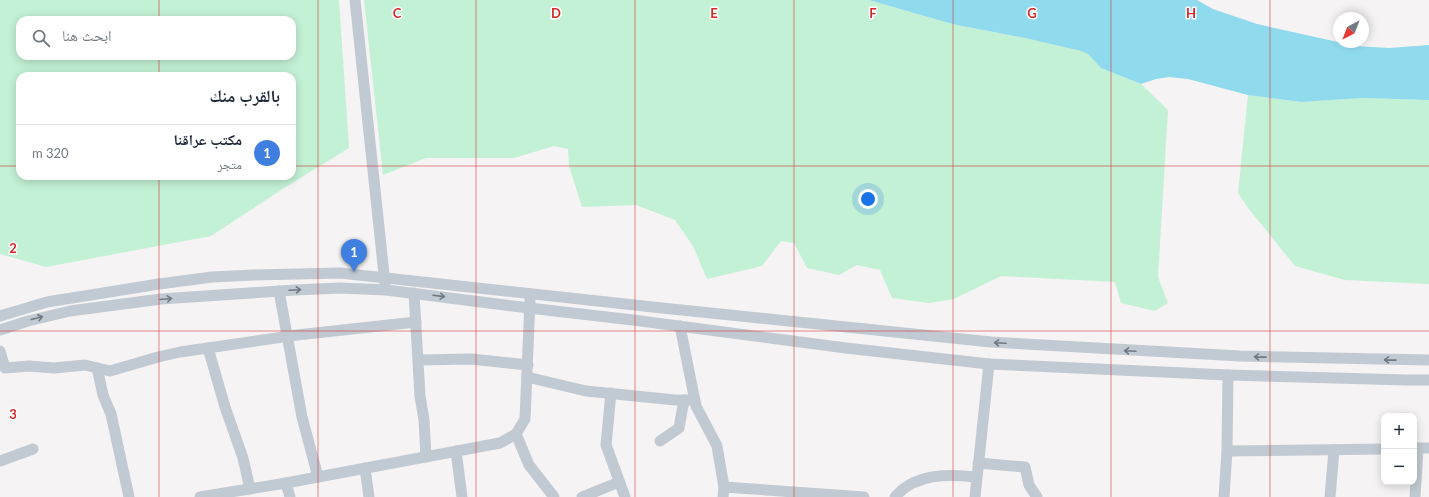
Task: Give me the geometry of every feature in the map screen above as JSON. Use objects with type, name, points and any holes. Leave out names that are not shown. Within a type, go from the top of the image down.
[{"type":"street","points":[[355,0],[386,290]]},
{"type":"street","points":[[0,316],[33,306],[68,298],[212,277],[333,273],[384,277],[530,294],[991,342],[1203,355],[1429,360]]},
{"type":"street","points":[[0,330],[28,321],[70,311],[161,299],[340,288],[414,293],[846,348],[989,364],[1202,374],[1429,380]]},
{"type":"street","points":[[279,291],[302,417],[318,477]]},
{"type":"street","points":[[414,293],[420,396],[424,420],[426,457]]},
{"type":"street","points":[[200,497],[456,452],[500,443],[516,434],[525,419],[530,294]]},
{"type":"street","points":[[0,351],[5,368],[29,366],[54,368],[85,365],[110,371],[158,357],[208,348],[288,336],[416,322]]},
{"type":"street","points":[[680,326],[696,406],[716,446],[724,492],[864,497]]},
{"type":"street","points":[[208,348],[225,407],[243,458],[250,489]]},
{"type":"street","points":[[1202,374],[1203,355]]},
{"type":"street","points":[[1224,497],[1234,375],[1240,356]]},
{"type":"street","points":[[419,360],[471,359],[528,365]]},
{"type":"street","points":[[974,497],[989,364]]},
{"type":"street","points":[[97,368],[103,394],[111,414],[130,497]]},
{"type":"street","points":[[527,377],[586,391],[675,400],[695,400]]},
{"type":"street","points":[[611,394],[606,445],[625,497]]},
{"type":"street","points":[[660,441],[680,428],[684,400]]},
{"type":"street","points":[[516,434],[529,465],[554,497]]},
{"type":"street","points":[[0,460],[33,448]]},
{"type":"street","points":[[1417,448],[1429,448]]},
{"type":"street","points":[[1227,451],[1381,449]]},
{"type":"street","points":[[1415,497],[1416,449]]},
{"type":"street","points":[[1330,497],[1334,450]]},
{"type":"street","points":[[456,452],[462,497]]},
{"type":"street","points":[[978,463],[1024,467],[1029,485],[1037,497]]},
{"type":"street","points":[[365,468],[369,497]]},
{"type":"street","points":[[895,497],[902,489],[924,478],[952,475],[976,477]]},
{"type":"street","points":[[582,497],[619,482]]},
{"type":"street","points":[[286,483],[290,497]]},
{"type":"green space","points":[[0,0],[339,0],[349,148],[211,236],[46,267],[0,254]]},
{"type":"green space","points":[[364,0],[869,0],[952,24],[1025,38],[1081,51],[1088,54],[1101,68],[1141,84],[1168,110],[1158,277],[1168,303],[1155,311],[1121,303],[1115,282],[1001,276],[954,299],[929,303],[892,298],[880,270],[857,265],[839,275],[807,268],[794,243],[781,241],[762,266],[707,279],[693,246],[675,220],[636,205],[582,207],[569,166],[568,149],[554,146],[514,158],[426,158],[383,175]]},
{"type":"green space","points":[[1248,95],[1301,102],[1362,98],[1429,100],[1429,284],[1345,280],[1295,266],[1248,208],[1238,193]]},
{"type":"water","points":[[869,0],[1197,0],[1213,9],[1257,24],[1333,41],[1333,48],[1369,48],[1369,47],[1389,48],[1429,45],[1429,100],[1362,98],[1301,102],[1248,95],[1188,79],[1169,77],[1156,79],[1141,84],[1101,68],[1088,54],[1081,51],[1025,38],[952,24]]},
{"type":"place","name":"مكتب عراقنا","points":[[354,272]]}]
